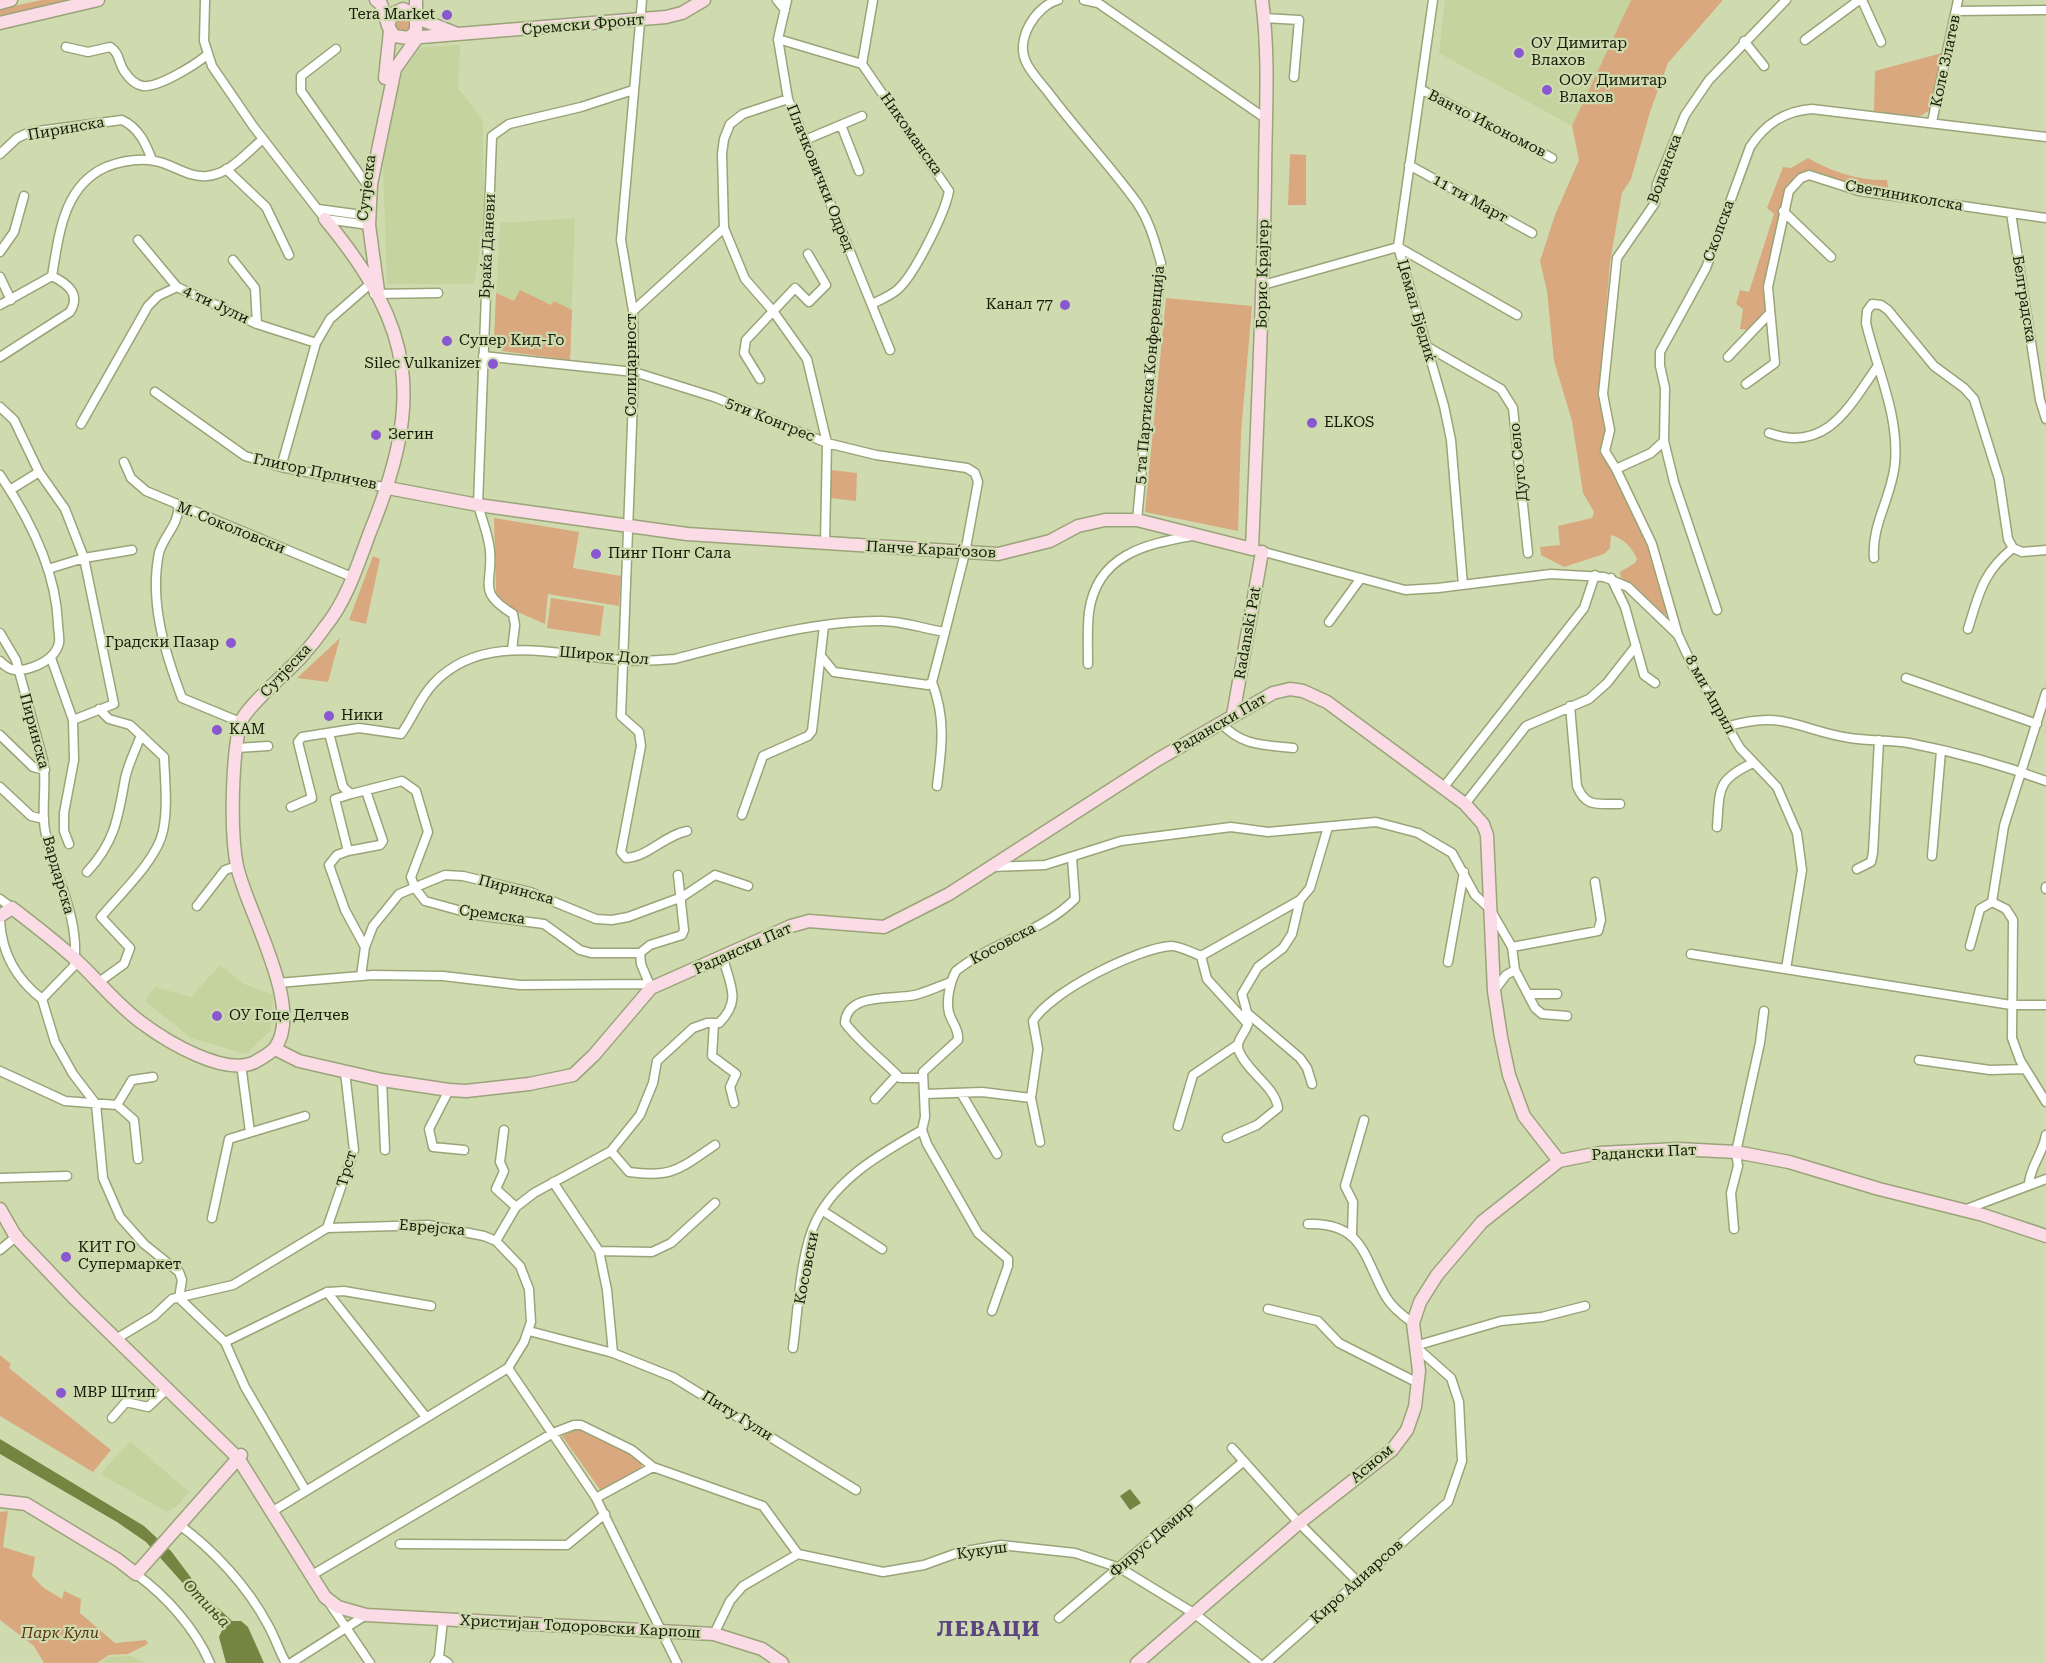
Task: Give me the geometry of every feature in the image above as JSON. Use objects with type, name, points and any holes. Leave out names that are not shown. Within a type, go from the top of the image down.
[{"type":"street","points":[[0,3],[11,0]]},
{"type":"street","points":[[0,23],[98,0]]},
{"type":"street","points":[[205,0],[204,42],[207,55],[225,87],[347,246],[370,284],[330,319],[316,343],[281,467]]},
{"type":"street","points":[[376,0],[381,4],[389,28],[398,39],[413,38],[416,31],[416,0]]},
{"type":"street","points":[[386,0],[402,5],[416,16],[459,35]]},
{"type":"street","name":"Солидарност","points":[[642,0],[621,240],[633,311],[634,372],[621,716],[639,732],[641,746],[621,852],[626,858],[635,857],[676,833],[687,831]]},
{"type":"street","name":"Сремски Фронт","points":[[413,38],[640,20],[682,13],[704,0]]},
{"type":"street","points":[[777,0],[785,10]]},
{"type":"street","name":"Плачковички Одред","points":[[787,0],[778,39],[788,99],[890,350]]},
{"type":"street","points":[[778,39],[862,63],[873,0]]},
{"type":"street","name":"5 та Партиска Конференција","points":[[1058,0],[1050,2],[1032,19],[1024,39],[1025,61],[1080,135],[1133,197],[1151,226],[1161,263],[1137,520]]},
{"type":"street","points":[[1087,0],[1098,3],[1265,118]]},
{"type":"street","name":"Борис Крајгер","points":[[1257,550],[1268,46],[1262,0]]},
{"type":"street","name":"Џемал Бједиќ","points":[[1433,0],[1398,247],[1451,440],[1463,585]]},
{"type":"street","name":"Воденска","points":[[1616,470],[1605,451],[1610,430],[1603,394],[1617,258],[1655,203],[1657,184],[1685,115],[1709,80],[1744,41],[1786,0]]},
{"type":"street","points":[[1805,40],[1860,0],[1881,42]]},
{"type":"street","name":"Коле Златев","points":[[1932,122],[1958,0]]},
{"type":"street","points":[[389,28],[390,17],[402,5]]},
{"type":"street","points":[[1956,11],[2046,10]]},
{"type":"street","points":[[1264,18],[1299,20],[1294,77]]},
{"type":"street","name":"Сутјеска","points":[[240,722],[302,657],[334,617],[388,488],[404,423],[405,381],[391,324],[370,284],[365,220],[365,182],[388,66],[389,28]]},
{"type":"street","name":"Сутјеска","points":[[365,220],[395,69],[413,38]]},
{"type":"street","points":[[1744,41],[1764,66]]},
{"type":"street","points":[[66,47],[88,52],[110,47],[117,51],[123,70],[136,83],[143,86],[156,84],[207,55]]},
{"type":"street","points":[[336,49],[301,76],[301,92],[365,182]]},
{"type":"street","name":"Никоманска","points":[[862,63],[949,190],[947,202],[933,231],[903,283],[892,294],[872,304]]},
{"type":"street","name":"Браќа Даневи","points":[[512,650],[515,625],[513,614],[495,603],[486,583],[490,552],[478,506],[492,136],[509,124],[581,107],[633,90]]},
{"type":"street","name":"Ванчо Икономов","points":[[1422,90],[1552,158]]},
{"type":"street","points":[[788,99],[743,114],[730,124],[724,139],[722,154],[724,228],[745,279],[773,311],[807,359],[827,443],[825,544]]},
{"type":"street","name":"Скопска","points":[[1717,610],[1674,482],[1664,441],[1665,388],[1660,366],[1660,352],[1706,268],[1750,147],[1758,135],[1782,115],[1812,109],[2046,137]]},
{"type":"street","points":[[805,140],[862,116]]},
{"type":"street","name":"Пиринска","points":[[0,154],[17,138],[30,132],[122,120],[134,128],[145,142],[152,160]]},
{"type":"street","points":[[841,125],[859,171]]},
{"type":"street","points":[[0,306],[52,276],[64,214],[82,182],[117,162],[152,160],[192,175],[206,177],[226,169],[263,139]]},
{"type":"street","name":"11 ти Март","points":[[1408,165],[1532,233]]},
{"type":"street","points":[[226,169],[266,207],[289,255]]},
{"type":"street","name":"Светиниколска","points":[[1746,384],[1775,363],[1768,287],[1789,191],[1801,178],[1809,175],[1859,192],[2046,218]]},
{"type":"street","points":[[0,252],[14,232],[24,196]]},
{"type":"street","points":[[1783,211],[1831,257]]},
{"type":"street","name":"Белградска","points":[[2011,213],[2040,400],[2046,419]]},
{"type":"street","points":[[322,214],[365,220],[378,296]]},
{"type":"street","points":[[633,311],[724,228]]},
{"type":"street","points":[[138,240],[177,287]]},
{"type":"street","points":[[1263,285],[1398,247],[1517,315]]},
{"type":"street","points":[[760,379],[744,353],[747,340],[795,288],[809,302],[826,285],[808,254]]},
{"type":"street","points":[[233,260],[255,288],[257,324]]},
{"type":"street","points":[[0,357],[70,312],[75,304],[75,295],[69,286],[52,276]]},
{"type":"street","points":[[0,277],[12,300]]},
{"type":"street","name":"4 ти Јули","points":[[81,424],[148,306],[158,296],[177,287],[257,324],[316,343]]},
{"type":"street","points":[[359,292],[370,292],[378,296],[438,293]]},
{"type":"street","points":[[1874,558],[1874,531],[1893,478],[1896,446],[1892,414],[1866,323],[1867,311],[1872,304],[1881,305],[1888,310],[1934,366],[1964,388],[1974,399],[1999,479],[2008,539],[2013,548],[2022,552],[2046,550]]},
{"type":"street","points":[[1728,357],[1770,313]]},
{"type":"street","name":"Дуго Село","points":[[1426,346],[1501,389],[1513,408],[1528,554]]},
{"type":"street","name":"5ти Конгрес","points":[[483,356],[634,372],[714,397],[827,443],[876,455],[967,468],[975,473],[978,482],[965,554]]},
{"type":"street","points":[[1769,433],[1791,437],[1809,435],[1829,428],[1846,413],[1877,367]]},
{"type":"street","name":"Глигор Прличев","points":[[155,392],[245,456],[281,467],[388,488]]},
{"type":"street","points":[[0,407],[14,420],[39,471],[65,509],[84,558],[114,704],[73,720]]},
{"type":"street","points":[[1616,470],[1652,453],[1664,441]]},
{"type":"street","name":"М. Соколовски","points":[[124,462],[131,478],[146,492],[352,577]]},
{"type":"street","name":"8 ми Април","points":[[1616,470],[1652,544],[1678,635],[1695,671],[1729,726],[1734,740],[1777,787],[1797,833],[1802,870],[1786,969]]},
{"type":"street","points":[[10,490],[39,471]]},
{"type":"street","points":[[0,475],[45,555],[57,608],[59,643],[51,658],[19,671],[7,669],[0,661]]},
{"type":"street","name":"Панче Караѓозов","points":[[388,488],[478,506],[627,528],[965,554],[998,554],[1023,550],[1050,541],[1078,526],[1105,520],[1137,520],[1405,590],[1573,574],[1595,575]]},
{"type":"street","points":[[0,899],[75,959],[141,1023],[197,1056],[224,1064],[251,1064],[275,1049],[285,1021],[278,983],[237,866],[233,790],[240,722],[182,698],[165,654],[157,602],[159,552],[179,513],[178,506]]},
{"type":"street","points":[[1088,664],[1089,613],[1094,592],[1104,576],[1130,550],[1154,543],[1200,535]]},
{"type":"street","points":[[1968,629],[1987,575],[1996,562],[2013,548]]},
{"type":"street","points":[[48,569],[84,558],[132,550]]},
{"type":"street","name":"Radanski Pat","points":[[1233,715],[1257,550]]},
{"type":"street","points":[[821,655],[834,672],[928,686],[932,682],[965,554]]},
{"type":"street","points":[[1443,788],[1584,608],[1595,575],[1611,578],[1628,587],[1678,635]]},
{"type":"street","points":[[1329,622],[1361,578]]},
{"type":"street","points":[[1611,578],[1625,607],[1644,675],[1654,683]]},
{"type":"street","name":"Широк Дол","points":[[291,807],[312,798],[298,742],[302,737],[359,728],[401,734],[423,697],[445,673],[475,656],[512,650],[623,660],[675,659],[824,626],[885,621],[945,632]]},
{"type":"street","points":[[742,815],[763,756],[812,731],[824,626]]},
{"type":"street","name":"Пиринска","points":[[0,633],[19,671],[45,770],[44,823]]},
{"type":"street","points":[[1465,804],[1526,726],[1589,699],[1607,683],[1636,646]]},
{"type":"street","points":[[51,658],[73,720],[74,760],[64,813],[64,831],[69,844]]},
{"type":"street","points":[[1906,678],[2037,724]]},
{"type":"street","points":[[932,682],[940,705],[943,735],[937,786]]},
{"type":"street","name":"Радански Пат","points":[[275,1049],[299,1061],[345,1072],[449,1090],[466,1091],[529,1084],[573,1075],[594,1055],[650,986],[723,958],[791,926],[809,921],[884,927],[949,894],[987,867],[1233,715],[1273,693],[1290,689],[1316,695],[1465,804],[1483,824],[1487,835],[1494,991],[1509,1075],[1524,1116],[1559,1161],[1599,1153],[1678,1149],[1736,1152],[1789,1162],[1879,1190],[1964,1210],[2046,1236]]},
{"type":"street","points":[[1992,902],[2004,826],[2046,693]]},
{"type":"street","points":[[1570,706],[1577,786],[1581,798],[1588,803],[1620,804]]},
{"type":"street","points":[[99,709],[109,719],[130,725],[164,757],[163,831],[156,851],[101,917],[130,948],[124,964],[99,982]]},
{"type":"street","points":[[1729,726],[1755,719],[1781,719],[1848,738],[1908,743],[2021,771],[2046,781]]},
{"type":"street","points":[[1221,723],[1230,734],[1246,743],[1293,748]]},
{"type":"street","points":[[329,733],[343,787],[351,794]]},
{"type":"street","points":[[0,735],[33,767],[45,770]]},
{"type":"street","points":[[87,872],[102,856],[112,837],[121,810],[126,777],[141,735]]},
{"type":"street","points":[[1857,869],[1870,862],[1873,853],[1880,740]]},
{"type":"street","points":[[237,748],[268,746]]},
{"type":"street","points":[[1932,856],[1941,751]]},
{"type":"street","points":[[1717,827],[1719,796],[1727,779],[1730,774],[1753,763]]},
{"type":"street","points":[[348,851],[335,799],[402,781],[416,791],[428,832],[411,877],[415,888]]},
{"type":"street","points":[[0,787],[31,816],[44,823]]},
{"type":"street","points":[[365,947],[345,910],[330,865],[338,855],[380,845],[383,841],[366,791]]},
{"type":"street","points":[[987,867],[1045,865],[1121,841],[1231,827],[1268,832],[1376,822],[1418,833],[1452,854],[1475,895],[1490,909],[1512,947],[1515,970],[1535,1008],[1542,1014],[1567,1016]]},
{"type":"street","name":"Вардарска","points":[[44,823],[66,894],[75,959]]},
{"type":"street","points":[[1201,956],[1300,900],[1310,888],[1328,827]]},
{"type":"street","name":"Косовска","points":[[951,982],[956,971],[964,964],[1031,930],[1075,899],[1072,858]]},
{"type":"street","points":[[197,906],[225,870],[237,866]]},
{"type":"street","points":[[1448,962],[1464,872]]},
{"type":"street","name":"Пиринска","points":[[361,976],[365,947],[374,926],[399,894],[445,875],[464,876],[530,892],[596,919],[612,920],[628,917],[682,897],[715,875],[748,885]]},
{"type":"street","points":[[278,983],[361,976],[443,976],[520,985],[650,986],[640,953],[650,945],[682,935],[684,930],[678,875]]},
{"type":"street","points":[[1512,947],[1598,931],[1601,920],[1595,882]]},
{"type":"street","name":"Сремска","points":[[415,888],[425,901],[441,907],[544,924],[580,950],[618,955],[640,953]]},
{"type":"street","points":[[1178,1126],[1192,1074],[1238,1045],[1248,1024],[1242,994],[1258,967],[1283,948],[1292,934],[1300,900]]},
{"type":"street","points":[[1970,946],[1980,909],[1992,902]]},
{"type":"street","points":[[1992,902],[2006,909],[2013,920],[2012,1038],[2025,1069],[2046,1102]]},
{"type":"street","points":[[0,916],[12,908]]},
{"type":"street","points":[[0,921],[1,938],[11,966],[28,988],[42,999],[55,1042],[73,1074],[96,1104],[103,1178],[111,1195],[127,1226],[144,1244],[179,1272],[182,1280],[180,1298]]},
{"type":"street","points":[[1040,1142],[1031,1098],[1038,1049],[1033,1021],[1038,1013],[1059,995],[1130,956],[1173,945],[1201,956]]},
{"type":"street","points":[[1691,954],[2011,1005],[2046,1005]]},
{"type":"street","points":[[1201,956],[1207,979],[1248,1024]]},
{"type":"street","points":[[496,1241],[516,1207],[554,1182],[611,1151],[640,1115],[653,1083],[657,1060],[693,1028],[719,1023],[730,1013],[734,1000],[723,958]]},
{"type":"street","points":[[42,999],[71,971],[75,959]]},
{"type":"street","points":[[1494,991],[1506,975],[1515,970]]},
{"type":"street","points":[[921,1078],[903,1080],[897,1075],[844,1023],[847,1011],[858,1003],[915,995],[951,982],[949,1011],[959,1032],[958,1040],[923,1072],[921,1078],[925,1094],[922,1130],[942,1172],[978,1233],[1008,1259],[1008,1266],[992,1311]]},
{"type":"street","points":[[1528,994],[1557,994]]},
{"type":"street","points":[[1734,1229],[1731,1192],[1738,1166],[1736,1152],[1760,1043],[1764,1011]]},
{"type":"street","points":[[1246,1012],[1300,1058],[1307,1068],[1312,1084]]},
{"type":"street","points":[[714,1023],[712,1056],[736,1074],[730,1087],[734,1103]]},
{"type":"street","points":[[1227,1138],[1257,1125],[1278,1108],[1277,1100],[1254,1075],[1238,1045]]},
{"type":"street","points":[[1919,1060],[1990,1070],[2025,1069]]},
{"type":"street","points":[[240,1064],[250,1132]]},
{"type":"street","points":[[0,1071],[65,1101],[117,1105],[131,1114],[134,1120],[138,1159]]},
{"type":"street","name":"Трст","points":[[327,1228],[354,1150],[345,1072]]},
{"type":"street","points":[[875,1099],[897,1075]]},
{"type":"street","points":[[117,1105],[132,1080],[153,1077]]},
{"type":"street","points":[[382,1080],[385,1150]]},
{"type":"street","points":[[449,1090],[429,1129],[431,1138],[434,1147],[464,1150]]},
{"type":"street","points":[[925,1094],[982,1092],[1031,1098]]},
{"type":"street","points":[[962,1093],[997,1154]]},
{"type":"street","points":[[212,1218],[230,1139],[305,1116]]},
{"type":"street","points":[[1352,1235],[1355,1219],[1353,1202],[1345,1186],[1364,1120]]},
{"type":"street","points":[[504,1130],[500,1162],[504,1171],[496,1189],[516,1207]]},
{"type":"street","name":"Косовски","points":[[793,1348],[804,1264],[816,1222],[840,1188],[862,1167],[922,1130]]},
{"type":"street","points":[[2029,1183],[2030,1169],[2038,1158],[2046,1135]]},
{"type":"street","points":[[611,1151],[629,1172],[652,1175],[674,1173],[715,1145]]},
{"type":"street","name":"Асном","points":[[1137,1663],[1299,1523],[1392,1450],[1407,1430],[1415,1407],[1419,1371],[1414,1346],[1413,1323],[1420,1302],[1437,1275],[1482,1222],[1559,1161]]},
{"type":"street","points":[[0,1178],[67,1176]]},
{"type":"street","points":[[1964,1210],[2029,1183],[2046,1179]]},
{"type":"street","points":[[554,1182],[599,1251],[607,1290],[613,1353]]},
{"type":"street","points":[[0,1200],[17,1236]]},
{"type":"street","points":[[599,1251],[652,1252],[671,1243],[715,1203]]},
{"type":"street","points":[[0,1209],[17,1236],[238,1455],[325,1591],[325,1597],[370,1663]]},
{"type":"street","points":[[823,1211],[882,1249]]},
{"type":"street","points":[[1308,1224],[1323,1223],[1352,1235],[1370,1257],[1386,1297],[1413,1323]]},
{"type":"street","name":"Еврејска","points":[[180,1298],[233,1284],[327,1228],[428,1225],[470,1231],[496,1241],[520,1266],[525,1278],[531,1305],[528,1330],[508,1368]]},
{"type":"street","points":[[0,1250],[17,1236]]},
{"type":"street","points":[[225,1342],[327,1292],[344,1291],[431,1306]]},
{"type":"street","points":[[327,1292],[426,1417]]},
{"type":"street","points":[[120,1339],[154,1316],[172,1299],[180,1298]]},
{"type":"street","points":[[180,1298],[225,1342],[245,1387],[306,1491]]},
{"type":"street","points":[[1414,1346],[1501,1321],[1542,1317],[1585,1306]]},
{"type":"street","points":[[1268,1309],[1318,1322],[1340,1343],[1418,1383]]},
{"type":"street","name":"Питу Гули","points":[[528,1330],[613,1353],[674,1377],[856,1490]]},
{"type":"street","points":[[120,1339],[166,1389],[238,1455]]},
{"type":"street","name":"Киро Аџиарсов","points":[[1266,1663],[1448,1502],[1462,1461],[1459,1402],[1451,1378],[1414,1346]]},
{"type":"street","points":[[275,1510],[508,1368],[596,1498],[677,1663]]},
{"type":"street","points":[[112,1418],[126,1402],[148,1407],[166,1389]]},
{"type":"street","points":[[313,1574],[553,1433],[574,1425],[581,1425],[632,1450],[653,1467],[763,1506],[798,1554],[743,1586],[730,1600],[714,1634]]},
{"type":"street","points":[[1232,1448],[1299,1523],[1358,1582]]},
{"type":"street","points":[[134,1573],[238,1455]]},
{"type":"street","name":"Фирус Демир","points":[[1059,1618],[1244,1461]]},
{"type":"street","points":[[596,1498],[653,1467]]},
{"type":"street","points":[[0,1501],[26,1504],[118,1560],[168,1602],[201,1644],[210,1663]]},
{"type":"street","points":[[400,1544],[567,1545],[605,1514]]},
{"type":"street","points":[[173,1528],[210,1551],[245,1591],[267,1624],[288,1663],[366,1615]]},
{"type":"street","name":"Кукуш","points":[[798,1554],[883,1572],[924,1565],[960,1552],[1001,1545],[1075,1553],[1120,1568],[1195,1614],[1258,1663]]},
{"type":"street","name":"Христијан Тодоровски Карпош","points":[[325,1597],[338,1607],[366,1615],[714,1634],[762,1649],[782,1663]]},
{"type":"street","name":"Христијан Тодоровски Карпош","points":[[437,1660],[443,1620]]},
{"type":"street","points":[[437,1660],[448,1663]]},
{"type":"shaded area","name":"ООУ Димитар Влахов","points":[[1445,0],[1631,0],[1572,126],[1439,53]]},
{"type":"shaded area","points":[[460,45],[458,88],[483,121],[484,226],[474,284],[387,284],[383,165],[398,86],[404,70],[421,47]]},
{"type":"shaded area","points":[[575,218],[570,360],[502,351],[494,340],[500,223]]},
{"type":"shaded area","name":"ОУ Гоце Делчев","points":[[220,965],[244,984],[273,995],[271,1030],[246,1054],[191,1038],[145,1001],[155,987],[191,997]]},
{"type":"shaded area","points":[[130,1441],[189,1492],[177,1506],[167,1512],[100,1474]]},
{"type":"shaded area","points":[[131,1656],[144,1663],[101,1663],[109,1657]]},
{"type":"green space","points":[[42,0],[72,0],[0,16],[0,9]]},
{"type":"green space","points":[[1631,0],[1723,0],[1668,63],[1650,112],[1631,179],[1622,193],[1610,262],[1599,396],[1606,432],[1603,454],[1641,530],[1659,576],[1668,615],[1662,613],[1621,578],[1620,572],[1635,563],[1637,559],[1624,541],[1611,535],[1610,548],[1604,554],[1564,567],[1541,555],[1540,547],[1560,545],[1558,526],[1592,518],[1594,512],[1583,493],[1572,421],[1554,361],[1547,291],[1540,261],[1555,215],[1579,160],[1572,126]]},
{"type":"green space","points":[[403,17],[408,19],[410,24],[408,29],[403,31],[398,29],[396,24],[398,19]]},
{"type":"green space","points":[[1942,53],[1931,107],[1926,112],[1920,116],[1906,117],[1874,111],[1875,71]]},
{"type":"green space","points":[[1290,154],[1306,155],[1306,205],[1288,205]]},
{"type":"green space","points":[[1808,158],[1846,175],[1887,180],[1889,193],[1860,189],[1812,171],[1804,171],[1796,176],[1785,193],[1765,283],[1766,313],[1751,330],[1740,329],[1743,309],[1736,304],[1740,290],[1749,292],[1774,214],[1767,208],[1783,167],[1791,168]]},
{"type":"green space","points":[[520,290],[551,305],[554,301],[572,310],[570,360],[502,351],[494,340],[496,293],[514,301]]},
{"type":"green space","points":[[1166,298],[1252,306],[1241,433],[1238,531],[1145,512]]},
{"type":"green space","points":[[831,470],[857,473],[856,501],[830,498]]},
{"type":"green space","points":[[494,518],[579,532],[573,568],[621,576],[619,606],[548,594],[545,624],[504,606],[496,592]]},
{"type":"green space","points":[[373,556],[380,559],[366,624],[349,620]]},
{"type":"green space","points":[[551,598],[604,606],[600,636],[547,628]]},
{"type":"green space","points":[[340,638],[328,682],[297,678]]},
{"type":"green space","points":[[0,1355],[11,1364],[9,1368],[111,1450],[93,1472],[0,1416]]},
{"type":"green space","points":[[577,1429],[630,1453],[641,1461],[642,1468],[601,1491],[562,1436]]},
{"type":"green space","name":"Парк Кули","points":[[8,1511],[3,1547],[35,1557],[32,1576],[44,1588],[62,1599],[64,1591],[81,1599],[80,1613],[115,1643],[146,1640],[148,1644],[128,1654],[109,1655],[97,1663],[44,1663],[34,1646],[0,1620],[0,1512]]},
{"type":"water","name":"Отиња","points":[[0,1439],[144,1526],[171,1551],[204,1595],[232,1621],[241,1621],[248,1627],[264,1663],[226,1663],[219,1637],[223,1628],[146,1542],[117,1522],[0,1454]]},
{"type":"water","points":[[1130,1489],[1141,1503],[1130,1510],[1120,1496]]},
{"type":"place","name":"Tera Market","points":[[447,15]]},
{"type":"place","name":"ОУ Димитар Влахов","points":[[1519,53]]},
{"type":"place","name":"ООУ Димитар Влахов","points":[[1547,90]]},
{"type":"place","name":"Канал 77","points":[[1065,305]]},
{"type":"place","name":"Супер Кид-Го","points":[[447,341]]},
{"type":"place","name":"Silec Vulkanizer","points":[[493,364]]},
{"type":"place","name":"ELKOS","points":[[1312,423]]},
{"type":"place","name":"Зегин","points":[[376,435]]},
{"type":"place","name":"Пинг Понг Сала","points":[[596,554]]},
{"type":"place","name":"Градски Пазар","points":[[231,643]]},
{"type":"place","name":"Ники","points":[[329,716]]},
{"type":"place","name":"КАМ","points":[[217,730]]},
{"type":"place","name":"ОУ Гоце Делчев","points":[[217,1016]]},
{"type":"place","name":"КИТ ГО Супермаркет","points":[[66,1257]]},
{"type":"place","name":"МВР Штип","points":[[61,1393]]},
{"type":"district","name":"ЛЕВАЦИ","points":[[989,1630]]}]
